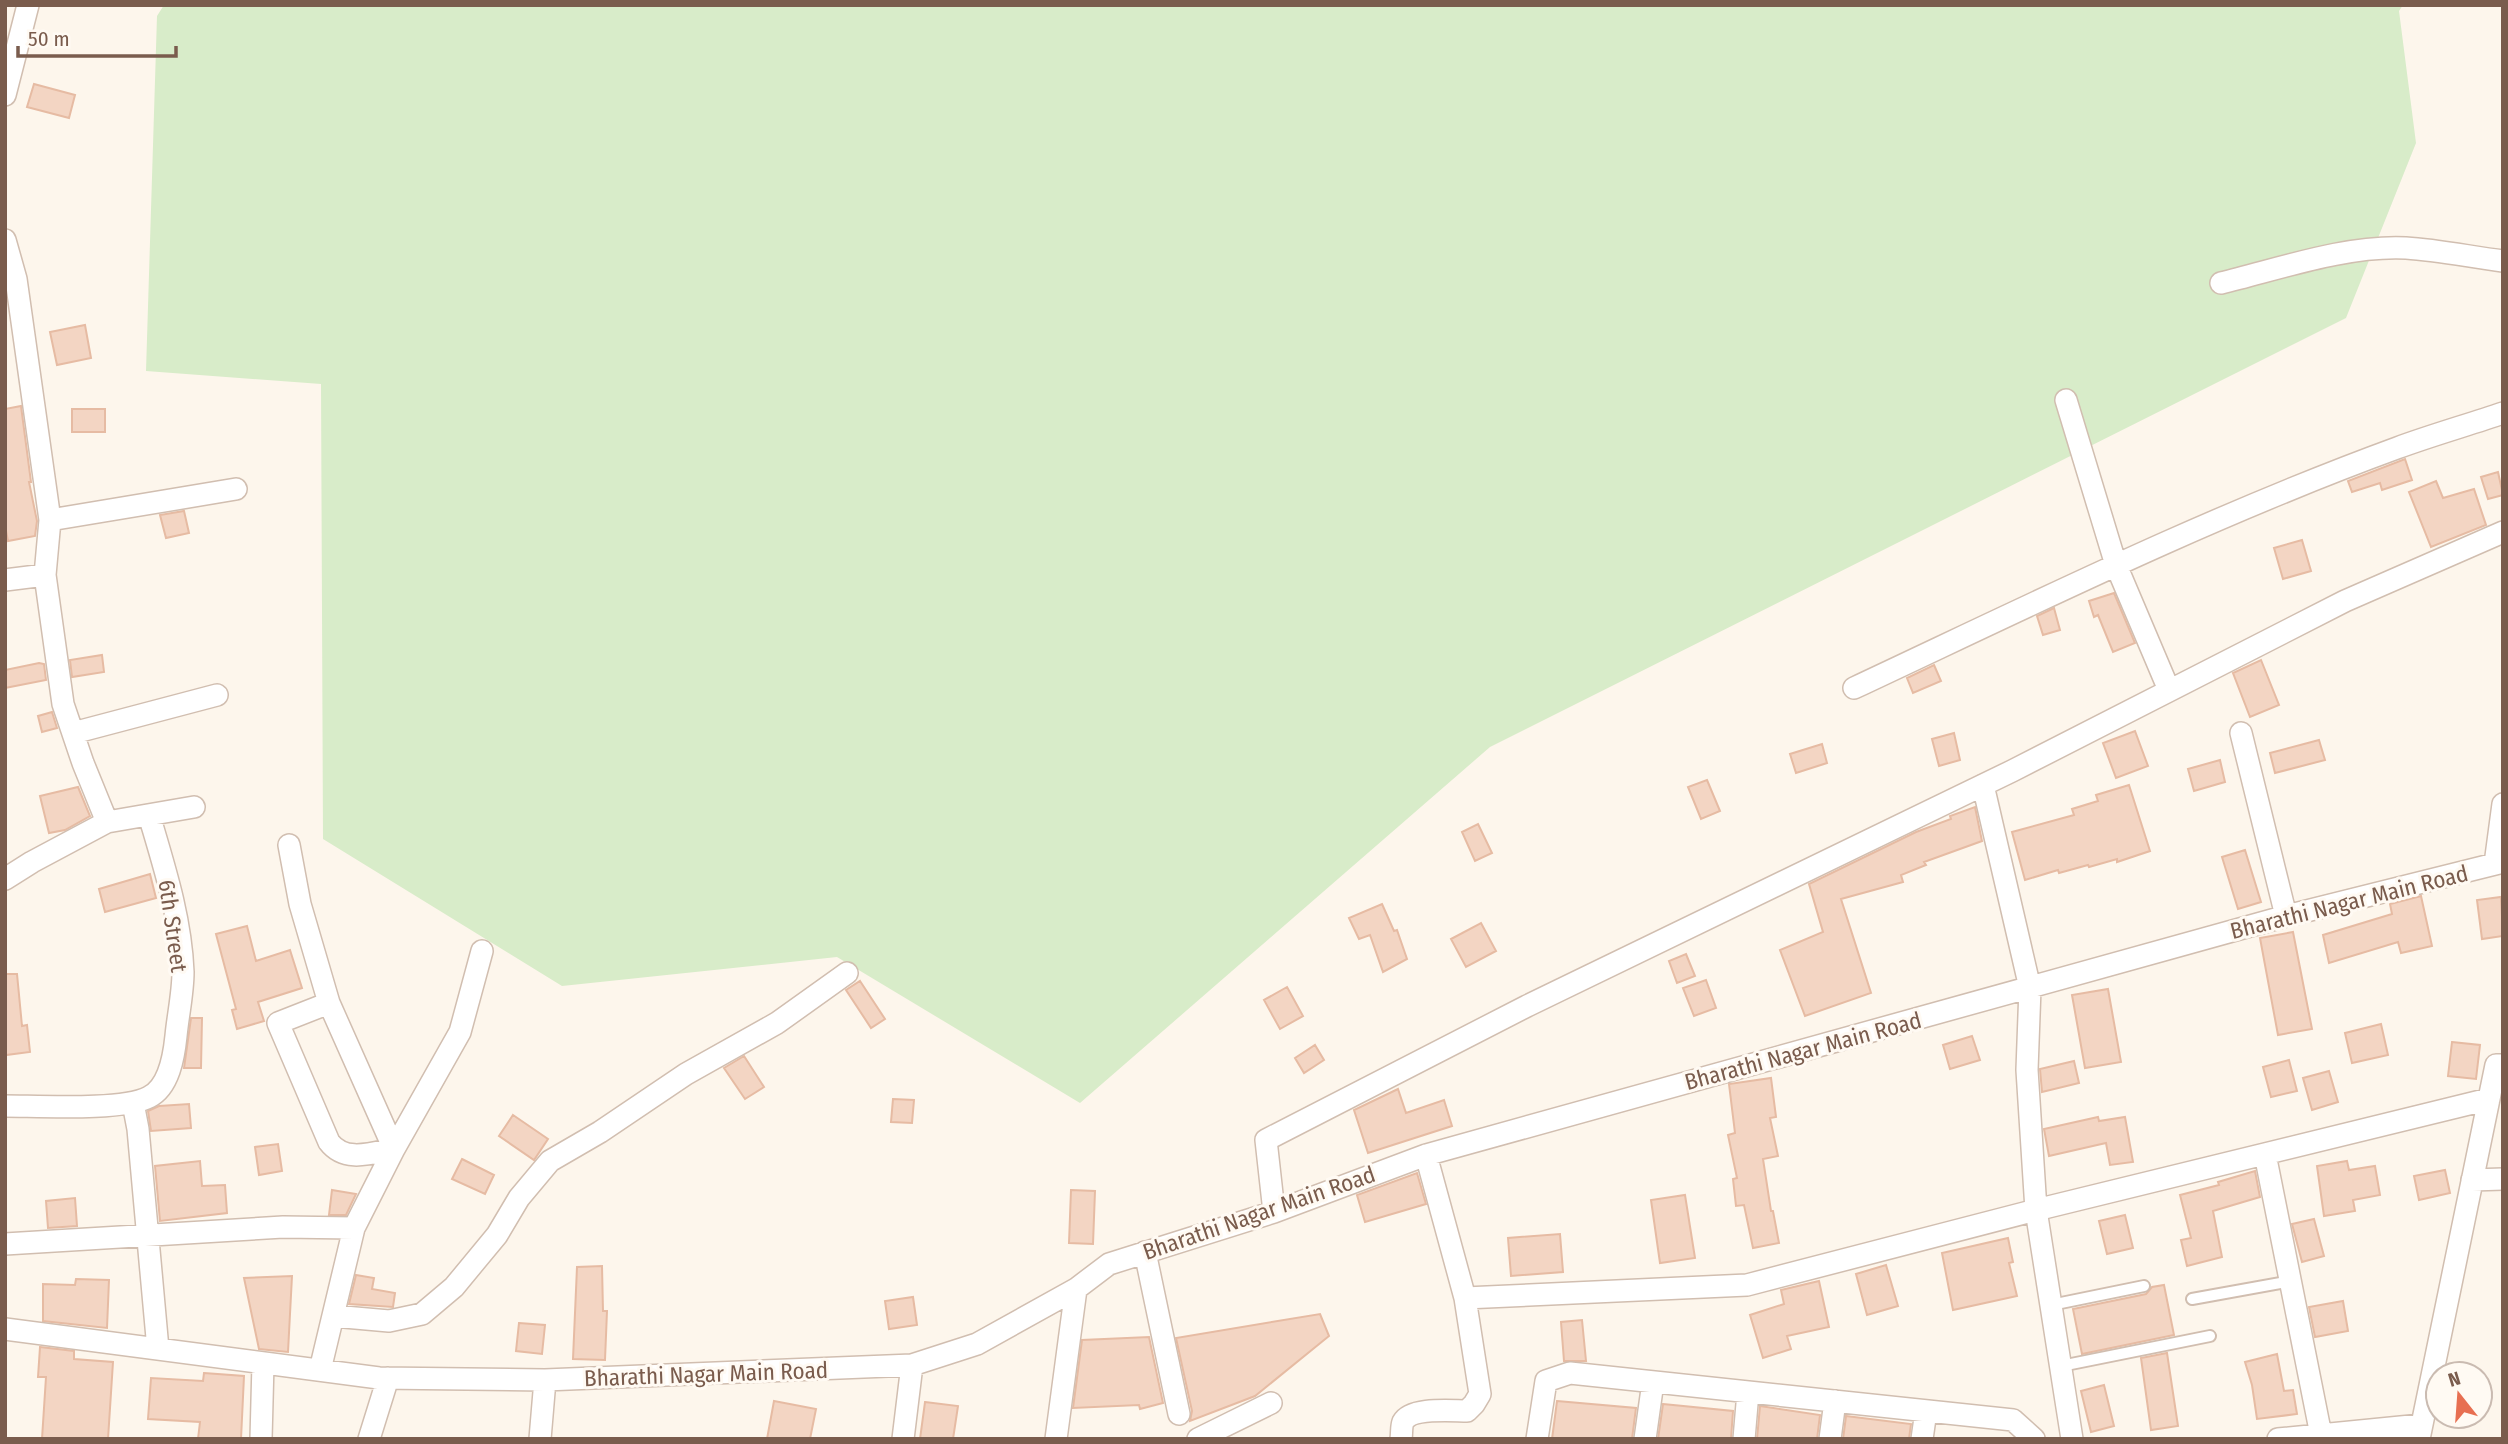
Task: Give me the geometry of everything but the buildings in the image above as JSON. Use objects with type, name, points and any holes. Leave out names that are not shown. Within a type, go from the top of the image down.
[{"type":"street","points":[[5,95],[28,5]]},
{"type":"street","points":[[5,240],[16,279],[50,520],[45,575],[63,704],[107,822]]},
{"type":"street","points":[[2221,283],[2370,249],[2407,248],[2503,261]]},
{"type":"street","points":[[2066,400],[2116,565],[2169,690]]},
{"type":"street","points":[[1854,688],[2116,565],[2385,452],[2503,413]]},
{"type":"street","points":[[50,520],[236,489]]},
{"type":"street","points":[[1274,1212],[1266,1140],[1527,1006],[1983,785],[2345,601],[2503,532]]},
{"type":"street","points":[[5,580],[45,575]]},
{"type":"street","points":[[73,733],[217,695]]},
{"type":"street","points":[[2241,733],[2286,916]]},
{"type":"street","points":[[1983,785],[2030,988],[2026,1070],[2036,1210],[2072,1439]]},
{"type":"street","points":[[2499,863],[2503,804]]},
{"type":"street","points":[[5,879],[107,822],[194,807]]},
{"type":"street","name":"6th Street","points":[[134,1103],[159,1090],[169,1070],[175,1050],[183,973],[166,873],[149,815]]},
{"type":"street","points":[[289,845],[300,904],[328,1003],[394,1149]]},
{"type":"street","name":"Bharathi Nagar Main Road","points":[[5,1329],[388,1378],[545,1380],[912,1365],[977,1344],[1076,1289],[1109,1264],[1274,1212],[1426,1155],[2286,916],[2499,863]]},
{"type":"street","points":[[320,1370],[354,1228],[394,1149],[460,1032],[482,951]]},
{"type":"street","points":[[333,1316],[389,1321],[422,1314],[454,1287],[497,1236],[519,1198],[550,1161],[600,1132],[686,1074],[778,1023],[847,973]]},
{"type":"street","points":[[328,1003],[278,1023],[329,1142],[335,1149],[356,1156],[394,1149]]},
{"type":"street","points":[[2278,1439],[2420,1432],[2496,1065],[2503,1065]]},
{"type":"street","points":[[1465,1298],[1747,1285],[2036,1210],[2489,1099]]},
{"type":"street","points":[[5,1106],[73,1107],[134,1103],[158,1349]]},
{"type":"street","points":[[2265,1154],[2322,1435]]},
{"type":"street","points":[[1401,1439],[1402,1424],[1407,1416],[1415,1412],[1467,1411],[1480,1394],[1465,1298],[1426,1155]]},
{"type":"street","points":[[2472,1180],[2503,1179]]},
{"type":"street","points":[[5,1244],[283,1227],[354,1228]]},
{"type":"street","points":[[1144,1252],[1179,1414]]},
{"type":"street","points":[[1056,1439],[1076,1289]]},
{"type":"street","points":[[261,1439],[263,1363]]},
{"type":"street","points":[[902,1439],[912,1365]]},
{"type":"street","points":[[1537,1439],[1546,1381],[1570,1373],[2013,1420],[2034,1439]]},
{"type":"street","points":[[369,1439],[388,1378]]},
{"type":"street","points":[[540,1439],[545,1380]]},
{"type":"street","points":[[1645,1439],[1653,1382]]},
{"type":"street","points":[[1744,1439],[1748,1392]]},
{"type":"street","points":[[1830,1439],[1835,1401]]},
{"type":"street","points":[[1198,1439],[1271,1403]]},
{"type":"street","points":[[1922,1439],[1926,1410]]},
{"type":"lane","points":[[2192,1299],[2291,1281]]},
{"type":"lane","points":[[2051,1305],[2144,1286]]},
{"type":"lane","points":[[2061,1366],[2210,1336]]},
{"type":"green space","points":[[164,5],[2403,5],[2399,11],[2416,143],[2346,318],[1490,747],[1080,1103],[837,957],[562,986],[323,839],[321,384],[146,371],[157,16]]}]
